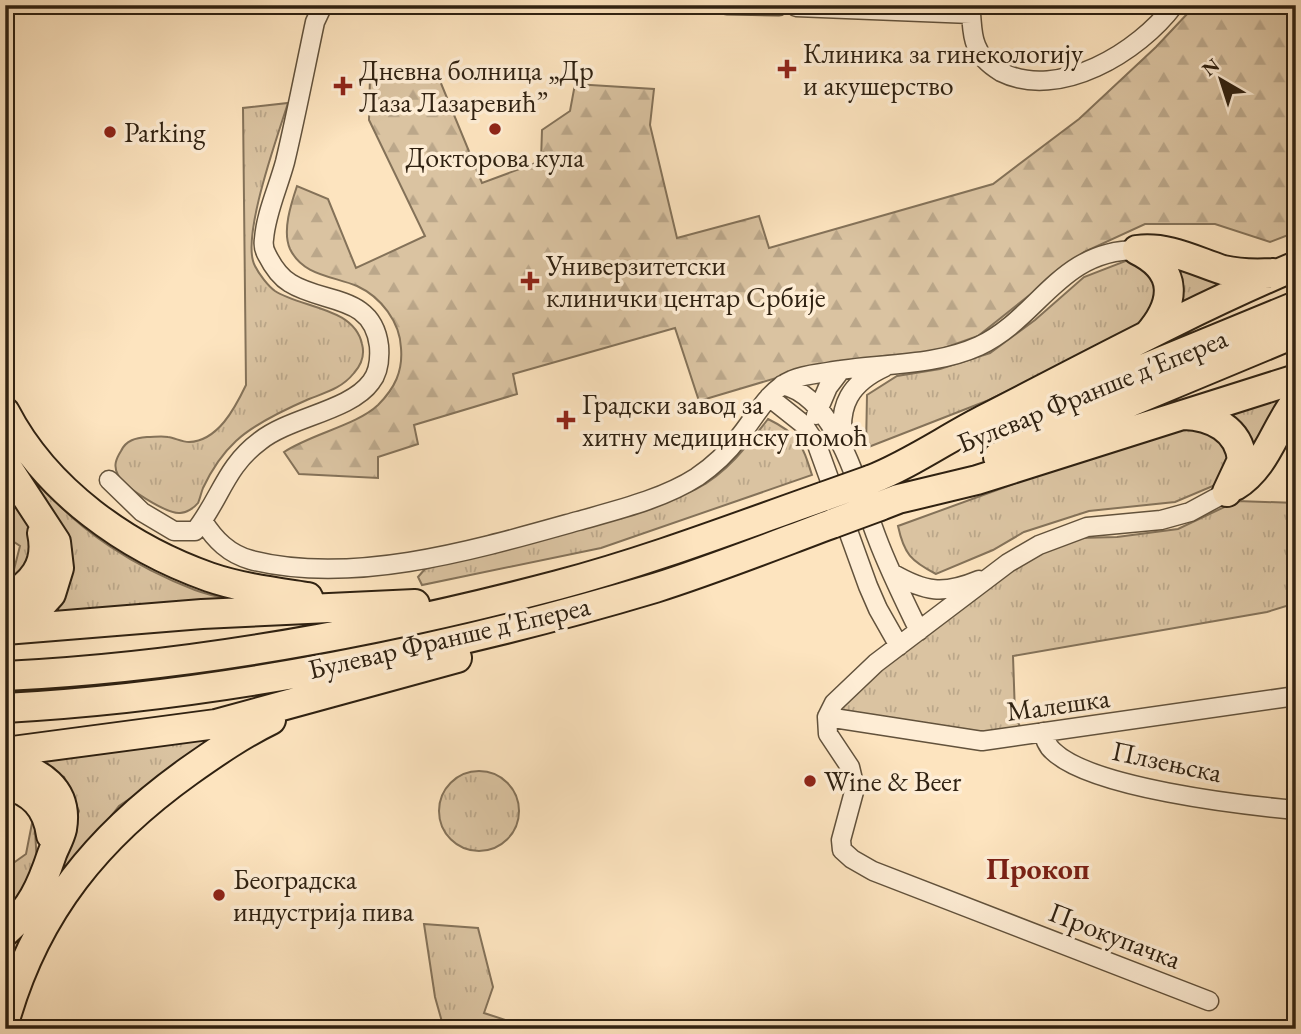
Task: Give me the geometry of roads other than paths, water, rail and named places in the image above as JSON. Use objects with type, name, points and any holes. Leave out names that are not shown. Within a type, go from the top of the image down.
[{"type":"highway","points":[[1137,250],[1155,249],[1175,253],[1237,273],[1288,270]]},
{"type":"highway","points":[[1137,250],[1160,268],[1169,286],[1164,315],[1148,335]]},
{"type":"highway","points":[[879,476],[1148,335],[1288,270]]},
{"type":"highway","name":"Булевар Франше д'Епереа","points":[[5,676],[196,658],[410,620],[559,584],[632,563],[879,476],[1296,306]]},
{"type":"highway","name":"Булевар Франше д'Епереа","points":[[5,708],[108,700],[349,664],[473,636],[657,587],[889,503],[1296,333]]},
{"type":"highway","points":[[889,503],[978,480],[1296,379]]},
{"type":"highway","points":[[1227,492],[1241,483],[1261,462],[1296,401]]},
{"type":"highway","points":[[5,412],[52,476],[104,523],[143,547],[210,577],[252,588],[366,606]]},
{"type":"highway","points":[[1184,415],[1214,421],[1236,440],[1242,460],[1227,492]]},
{"type":"highway","points":[[5,464],[49,530],[58,549],[57,581],[51,594],[42,604],[5,627]]},
{"type":"highway","points":[[5,599],[30,583],[42,562],[44,542],[39,517]]},
{"type":"highway","points":[[5,752],[216,724],[560,627],[657,587]]},
{"type":"highway","points":[[5,627],[202,614],[491,601]]},
{"type":"highway","points":[[5,1020],[23,968],[37,939],[73,880],[114,832],[163,790],[234,740],[328,693]]},
{"type":"highway","points":[[5,764],[35,772],[46,779],[57,794],[63,817],[47,872],[28,910],[5,932]]},
{"type":"highway","points":[[5,784],[32,796],[46,812],[50,824],[52,855]]},
{"type":"street","points":[[109,480],[142,512],[174,531],[195,531],[236,462],[259,441],[275,430],[353,398],[372,381],[377,370],[380,360],[377,334],[366,316],[356,308],[289,283],[273,265],[264,247],[266,224],[290,143],[315,22],[323,5]]},
{"type":"street","points":[[727,5],[971,14],[976,47],[989,64],[1017,79],[1037,81],[1077,75],[1097,67],[1148,32],[1174,5]]},
{"type":"street","points":[[203,521],[212,536],[228,550],[249,559],[314,568],[370,566],[443,554],[597,515],[684,484],[717,461],[738,440],[775,391],[799,377],[933,359],[980,345],[1091,258],[1107,253],[1137,250]]},
{"type":"street","points":[[844,449],[841,421],[846,400],[851,392],[872,374],[896,363]]},
{"type":"street","points":[[817,445],[815,425],[818,408],[828,387],[841,370]]},
{"type":"street","points":[[775,391],[797,389],[818,408],[844,449],[892,573],[919,631]]},
{"type":"street","points":[[775,391],[817,445],[868,586],[899,646]]},
{"type":"street","points":[[827,718],[834,703],[876,663],[1024,553],[1063,534],[1101,525],[1175,517],[1201,508],[1227,492]]},
{"type":"street","points":[[892,573],[922,589],[938,591],[967,585],[995,574]]},
{"type":"street","name":"Малешка","points":[[827,718],[982,741],[1296,695]]},
{"type":"street","name":"Прокупачка","points":[[827,718],[828,734],[850,767],[855,788],[841,840],[842,850],[852,859],[873,871],[1209,1001]]},
{"type":"street","name":"Плзењска","points":[[1043,732],[1052,750],[1063,758],[1101,775],[1139,787],[1296,810]]},
{"type":"place","name":"Клиника за гинекологију и акушерство","points":[[787,69]]},
{"type":"place","name":"Дневна болница „Др Лаза Лазаревић”","points":[[343,86]]},
{"type":"place","name":"Докторова кула","points":[[495,129]]},
{"type":"place","name":"Parking","points":[[110,132]]},
{"type":"place","name":"Универзитетски клинички центар Србије","points":[[530,281]]},
{"type":"place","name":"Градски завод за хитну медицинску помоћ","points":[[566,420]]},
{"type":"place","name":"Wine & Beer","points":[[810,781]]},
{"type":"place","name":"Београдска индустрија пива","points":[[219,895]]},
{"type":"district","name":"Прокоп","points":[[1038,868]]}]
